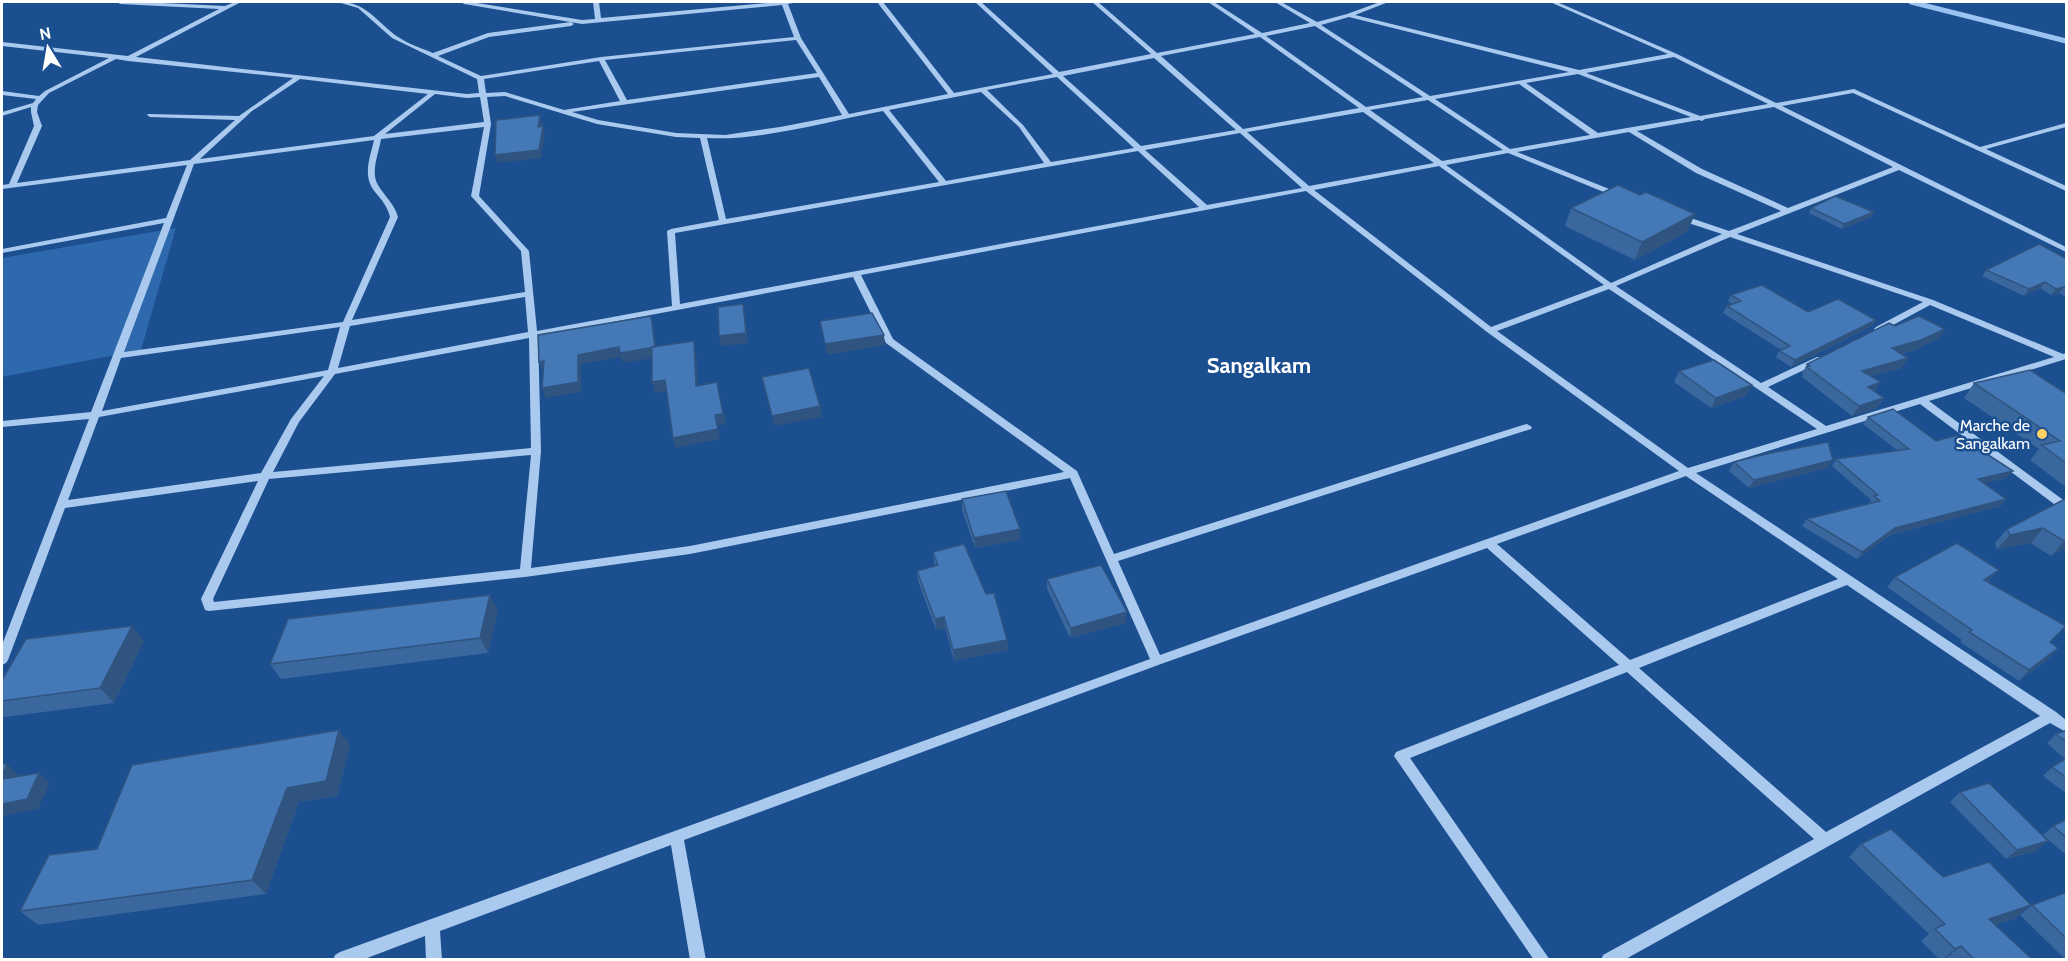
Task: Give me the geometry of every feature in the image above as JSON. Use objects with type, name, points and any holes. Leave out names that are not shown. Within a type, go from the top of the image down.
[{"type":"street","points":[[120,2],[225,8]]},
{"type":"street","points":[[128,59],[238,2]]},
{"type":"street","points":[[343,2],[360,7],[394,37],[480,78],[601,59],[798,38]]},
{"type":"street","points":[[464,2],[582,22]]},
{"type":"street","points":[[596,2],[598,21]]},
{"type":"street","points":[[784,2],[798,38],[846,115]]},
{"type":"street","points":[[432,56],[488,35],[582,22],[791,2]]},
{"type":"street","points":[[880,2],[952,95]]},
{"type":"street","points":[[978,2],[1205,208]]},
{"type":"street","points":[[1095,2],[1308,189],[1490,330],[1687,472],[2067,727]]},
{"type":"street","points":[[1211,2],[1261,34],[1610,286],[1825,430]]},
{"type":"street","points":[[1278,2],[1316,24],[1509,151],[1594,188],[1628,199]]},
{"type":"street","points":[[2,44],[433,93],[505,94],[561,112],[624,128],[703,137],[780,129],[1316,24],[1384,2]]},
{"type":"street","points":[[1553,2],[1675,55],[2067,250]]},
{"type":"street","points":[[1349,15],[1579,72],[1702,119]]},
{"type":"street","points":[[676,307],[671,231],[1675,55]]},
{"type":"street","points":[[12,186],[38,126],[34,112],[38,101],[47,92],[114,57]]},
{"type":"street","points":[[601,59],[624,102]]},
{"type":"street","points":[[561,112],[819,75]]},
{"type":"street","points":[[2,660],[191,163],[240,118],[298,78]]},
{"type":"street","points":[[480,78],[488,124],[475,195],[525,251],[533,334],[536,451],[525,573]]},
{"type":"street","points":[[1520,82],[1598,136]]},
{"type":"street","points":[[982,89],[1021,126],[1049,165]]},
{"type":"street","points":[[2,424],[95,415],[1509,151],[1854,92],[2067,189]]},
{"type":"street","points":[[2,93],[38,101]]},
{"type":"street","points":[[433,93],[378,137],[372,182],[392,205],[394,217],[346,324],[332,372],[294,421],[265,476],[207,599],[209,607],[525,573],[690,550],[1073,474]]},
{"type":"street","points":[[2,114],[38,101]]},
{"type":"street","points":[[884,108],[945,183]]},
{"type":"street","points":[[150,115],[240,118]]},
{"type":"street","points":[[2,187],[488,124]]},
{"type":"street","points":[[1979,149],[2067,125]]},
{"type":"street","points":[[1632,131],[1699,171],[1788,211]]},
{"type":"street","points":[[703,137],[723,222]]},
{"type":"street","points":[[1490,330],[1610,286],[1730,234],[1899,167]]},
{"type":"street","points":[[1673,215],[1930,302],[2064,356]]},
{"type":"street","points":[[2,251],[169,220]]},
{"type":"street","points":[[856,274],[889,341],[1073,474],[1157,661]]},
{"type":"street","points":[[118,356],[346,324],[529,294]]},
{"type":"street","points":[[1867,335],[1930,302]]},
{"type":"street","points":[[340,960],[1157,661],[1687,472],[2064,356]]},
{"type":"street","points":[[1760,387],[1825,357]]},
{"type":"street","points":[[1922,401],[2067,507]]},
{"type":"street","points":[[1111,559],[1527,427]]},
{"type":"street","points":[[61,505],[265,476],[536,451]]},
{"type":"street","points":[[1488,542],[1825,840]]},
{"type":"street","points":[[1543,960],[1401,756],[1848,580]]},
{"type":"street","points":[[1608,960],[2051,716]]},
{"type":"street","points":[[677,838],[698,960]]},
{"type":"street","points":[[432,926],[434,960]]},
{"type":"shaded area","points":[[176,228],[141,350],[2,377],[2,258]]},
{"type":"building","points":[[540,115],[538,127],[543,126],[539,150],[495,155],[496,120]]},
{"type":"building","points":[[1618,185],[1640,195],[1646,192],[1695,214],[1642,242],[1571,208]]},
{"type":"building","points":[[1835,196],[1874,212],[1844,224],[1811,208]]},
{"type":"building","points":[[2039,244],[2067,259],[2067,289],[2064,287],[2056,289],[2045,282],[2029,289],[1986,270]]},
{"type":"building","points":[[1762,285],[1808,312],[1838,299],[1876,320],[1795,360],[1779,351],[1790,346],[1727,306],[1741,301],[1731,295]]},
{"type":"building","points":[[743,304],[746,333],[719,336],[718,307]]},
{"type":"building","points":[[872,313],[884,335],[825,344],[820,321]]},
{"type":"building","points":[[651,316],[655,347],[620,353],[619,347],[578,355],[578,382],[542,388],[544,361],[539,362],[538,335]]},
{"type":"building","points":[[1919,316],[1945,329],[1921,340],[1892,348],[1908,358],[1862,371],[1881,382],[1868,387],[1884,398],[1859,406],[1807,367],[1810,366],[1807,364],[1889,323],[1895,326]]},
{"type":"building","points":[[694,341],[696,386],[717,382],[723,414],[715,415],[718,429],[673,438],[665,380],[652,382],[652,347]]},
{"type":"building","points":[[1714,360],[1752,385],[1716,398],[1679,371]]},
{"type":"building","points":[[809,368],[820,406],[772,416],[762,377]]},
{"type":"building","points":[[2030,370],[2067,394],[2067,464],[2042,445],[2060,441],[1974,383]]},
{"type":"building","points":[[1893,409],[1936,441],[1958,435],[2013,471],[1978,479],[2006,499],[1895,528],[1862,552],[1807,519],[1880,501],[1874,496],[1878,495],[1836,459],[1909,449],[1868,417]]},
{"type":"building","points":[[1828,442],[1833,460],[1754,480],[1734,462],[1766,454]]},
{"type":"building","points":[[1006,491],[1020,529],[974,538],[962,499]]},
{"type":"building","points":[[2067,498],[2067,540],[2064,541],[2043,528],[2010,535],[2007,529]]},
{"type":"building","points":[[1957,543],[1999,570],[1984,580],[2066,626],[2050,642],[2058,648],[2029,670],[1969,632],[1972,630],[1895,577]]},
{"type":"building","points":[[964,544],[986,594],[994,593],[1007,640],[953,650],[944,617],[935,619],[917,571],[938,565],[933,552]]},
{"type":"building","points":[[1101,565],[1127,612],[1071,628],[1047,579]]},
{"type":"building","points":[[490,595],[480,638],[270,664],[288,619]]},
{"type":"building","points":[[132,626],[100,688],[2,701],[2,680],[26,639]]},
{"type":"building","points":[[339,730],[326,781],[287,788],[252,880],[20,911],[49,855],[97,849],[132,765]]},
{"type":"building","points":[[2067,730],[2067,742],[2056,734]]},
{"type":"building","points":[[2067,758],[2067,778],[2052,767]]},
{"type":"building","points":[[2,764],[7,764],[2,775]]},
{"type":"building","points":[[39,773],[27,799],[2,804],[2,779]]},
{"type":"building","points":[[1989,783],[2048,841],[2017,850],[1960,792]]},
{"type":"building","points":[[2067,819],[2067,838],[2053,826]]},
{"type":"building","points":[[1891,829],[1943,877],[1989,862],[2031,905],[1989,919],[2033,960],[1975,960],[1961,946],[1955,949],[1935,929],[1945,924],[1861,844]]},
{"type":"building","points":[[2067,892],[2067,939],[2032,905]]},
{"type":"waterway","points":[[1911,2],[2066,41]]},
{"type":"place","name":"Marche de Sangalkam","points":[[2042,434]]},
{"type":"district","name":"Sangalkam","points":[[1259,365]]}]
